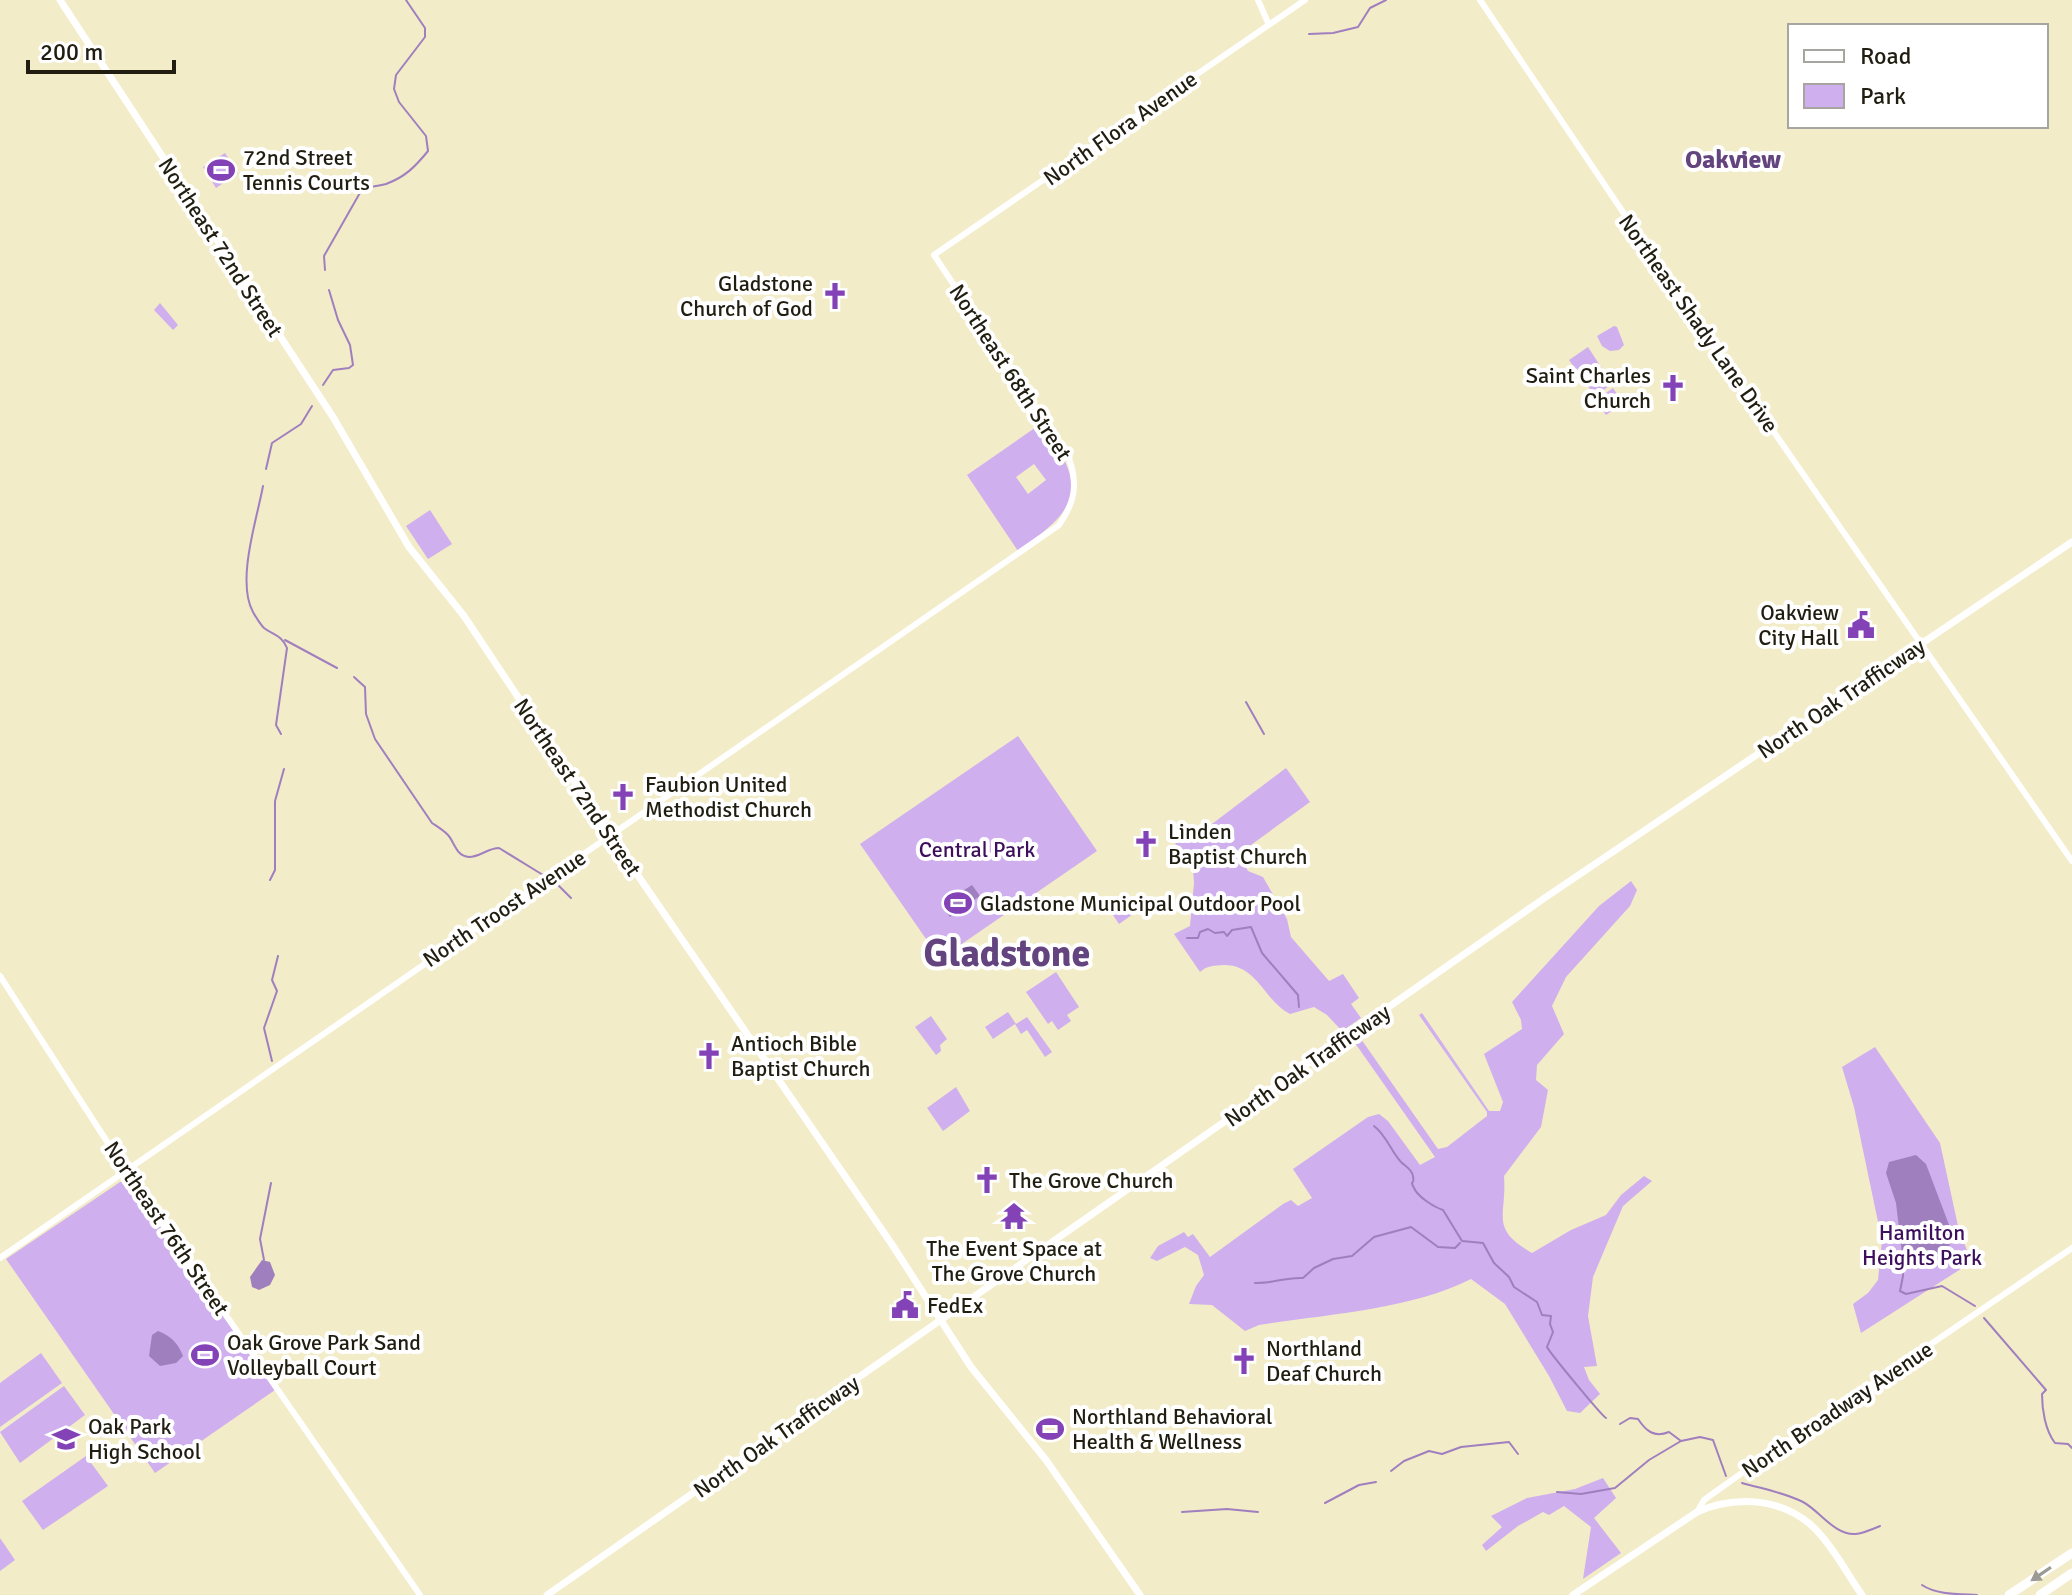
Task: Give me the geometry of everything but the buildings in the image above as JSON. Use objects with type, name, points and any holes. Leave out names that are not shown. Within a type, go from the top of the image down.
[{"type":"highway","points":[[2009,1595],[2072,1553]]},
{"type":"highway","points":[[2040,1595],[2072,1573]]},
{"type":"main road","name":"Northeast 72nd Street","points":[[60,0],[333,417],[395,526],[424,568],[464,616],[971,1367],[1045,1458],[1140,1595]]},
{"type":"main road","name":"North Oak Trafficway","points":[[547,1595],[1556,890],[2072,542]]},
{"type":"main road","name":"North Broadway Avenue","points":[[1573,1595],[1697,1512],[1730,1501]]},
{"type":"main road","points":[[1730,1501],[1766,1503],[1799,1516],[1825,1541],[1862,1595]]},
{"type":"street","points":[[1258,0],[1269,25]]},
{"type":"street","name":"North Flora Avenue","points":[[934,255],[1305,0]]},
{"type":"street","name":"Northeast Shady Lane Drive","points":[[1480,0],[1687,307],[2072,861]]},
{"type":"street","name":"Northeast 68th Street","points":[[934,255],[1069,458],[1075,475],[1075,493]]},
{"type":"street","name":"North Troost Avenue","points":[[0,1258],[1046,536],[1068,512],[1075,493]]},
{"type":"street","name":"Northeast 76th Street","points":[[0,976],[126,1171],[420,1595]]},
{"type":"street","name":"North Broadway Avenue","points":[[1730,1501],[1728,1484],[2072,1248]]},
{"type":"street","points":[[1697,1512],[1704,1500],[1728,1484]]},
{"type":"green space","name":"72nd Street Tennis Courts","points":[[225,153],[238,173],[216,188],[203,167]]},
{"type":"green space","points":[[160,303],[178,325],[173,330],[154,310]]},
{"type":"green space","points":[[1614,326],[1624,345],[1619,350],[1610,351],[1602,346],[1597,336]]},
{"type":"green space","points":[[1588,347],[1612,384],[1595,396],[1569,360]]},
{"type":"green space","points":[[1613,388],[1623,403],[1606,415],[1596,400]]},
{"type":"green space","points":[[1042,423],[1066,464],[1071,494],[1066,508],[1055,521],[1018,551],[967,475]],"holes":[[[1034,464],[1046,480],[1028,494],[1016,477]]]},
{"type":"green space","points":[[430,510],[452,544],[428,559],[406,526]]},
{"type":"green space","name":"Central Park","points":[[1018,736],[1097,851],[940,959],[860,844]]},
{"type":"green space","points":[[1286,768],[1310,802],[1244,850],[1241,858],[1248,871],[1263,877],[1287,919],[1291,937],[1329,981],[1343,974],[1359,998],[1351,1004],[1361,1018],[1342,1031],[1314,1007],[1290,1014],[1253,977],[1236,967],[1214,966],[1200,972],[1174,934],[1190,926],[1194,883],[1193,868],[1175,843],[1204,823],[1208,827]]},
{"type":"green space","points":[[1631,881],[1637,890],[1630,906],[1566,977],[1552,1006],[1564,1034],[1537,1065],[1536,1080],[1548,1090],[1541,1127],[1504,1176],[1505,1228],[1510,1236],[1532,1253],[1571,1230],[1606,1215],[1621,1195],[1644,1176],[1652,1181],[1623,1206],[1593,1277],[1588,1316],[1597,1366],[1584,1367],[1600,1394],[1580,1413],[1567,1411],[1505,1304],[1471,1279],[1421,1298],[1395,1304],[1259,1325],[1245,1331],[1212,1305],[1189,1304],[1204,1275],[1198,1255],[1185,1247],[1157,1261],[1150,1258],[1158,1246],[1184,1232],[1188,1237],[1193,1234],[1210,1257],[1283,1204],[1291,1200],[1298,1206],[1312,1198],[1293,1169],[1368,1117],[1379,1114],[1388,1121],[1420,1165],[1435,1157],[1355,1043],[1361,1039],[1438,1149],[1447,1147],[1487,1116],[1487,1112],[1419,1015],[1422,1013],[1489,1111],[1500,1111],[1503,1102],[1484,1054],[1522,1029],[1512,1002],[1599,906]]},
{"type":"green space","points":[[1129,902],[1136,912],[1119,924],[1113,915]]},
{"type":"green space","points":[[1056,972],[1079,1007],[1067,1015],[1071,1021],[1058,1030],[1052,1021],[1048,1024],[1026,992]]},
{"type":"green space","points":[[1008,1012],[1016,1024],[1027,1017],[1052,1052],[1045,1057],[1027,1030],[1021,1034],[1015,1024],[993,1039],[985,1027]]},
{"type":"green space","points":[[931,1016],[947,1039],[936,1055],[915,1027]]},
{"type":"green space","name":"Hamilton Heights Park","points":[[1875,1047],[1940,1143],[1958,1226],[1969,1256],[1967,1265],[1861,1333],[1853,1304],[1868,1293],[1878,1280],[1882,1241],[1854,1107],[1842,1067]]},
{"type":"green space","points":[[956,1087],[970,1111],[943,1131],[927,1108]]},
{"type":"green space","points":[[126,1178],[275,1390],[155,1473],[6,1259]]},
{"type":"green space","points":[[41,1353],[62,1383],[0,1427],[0,1383]]},
{"type":"green space","points":[[64,1386],[85,1415],[20,1463],[0,1432]]},
{"type":"green space","points":[[86,1456],[108,1486],[43,1530],[22,1501]]},
{"type":"green space","points":[[1603,1478],[1616,1498],[1594,1518],[1621,1553],[1583,1579],[1591,1527],[1564,1506],[1549,1515],[1543,1512],[1518,1526],[1486,1551],[1482,1545],[1502,1527],[1491,1516],[1527,1498],[1575,1489]]},
{"type":"green space","points":[[0,1538],[15,1560],[0,1571]]},
{"type":"shaded area","name":"Gladstone Municipal Outdoor Pool","points":[[972,885],[980,896],[950,917],[942,906],[949,901],[946,896],[955,891],[958,894]]},
{"type":"shaded area","points":[[1916,1155],[1926,1164],[1954,1238],[1940,1253],[1905,1264],[1896,1203],[1886,1173],[1889,1162]]},
{"type":"shaded area","points":[[262,1260],[270,1262],[275,1275],[270,1285],[259,1290],[252,1287],[250,1277]]},
{"type":"shaded area","points":[[158,1331],[179,1347],[183,1356],[176,1363],[160,1366],[149,1356],[152,1335]]},
{"type":"waterway","points":[[325,270],[324,256],[361,191],[399,178],[428,151],[426,136],[399,102],[394,89],[396,75],[425,37],[425,28],[406,0]]},
{"type":"waterway","points":[[1309,34],[1333,33],[1358,27],[1370,8],[1386,0]]},
{"type":"waterway","points":[[323,385],[333,370],[353,365],[350,345],[329,290]]},
{"type":"waterway","points":[[266,469],[272,443],[301,424],[312,406]]},
{"type":"waterway","points":[[263,486],[249,550],[248,599],[264,628],[283,640],[287,648],[276,725],[281,734]]},
{"type":"waterway","points":[[285,640],[337,668]]},
{"type":"waterway","points":[[354,677],[365,687],[366,714],[375,739],[432,823],[448,835],[458,852],[469,857],[499,848],[543,875]]},
{"type":"waterway","points":[[1246,702],[1264,734]]},
{"type":"waterway","points":[[270,880],[275,870],[275,801],[284,769]]},
{"type":"waterway","points":[[555,882],[571,898]]},
{"type":"waterway","points":[[1187,938],[1198,938],[1200,932],[1208,929],[1215,933],[1224,932],[1227,936],[1232,930],[1251,927],[1262,953],[1298,995],[1299,1007]]},
{"type":"waterway","points":[[272,1061],[264,1028],[277,991],[272,980],[278,956]]},
{"type":"waterway","points":[[1374,1126],[1411,1171],[1412,1183],[1419,1195],[1443,1210],[1462,1241],[1483,1243],[1494,1263],[1509,1277],[1514,1287],[1537,1302],[1542,1315],[1551,1316],[1553,1332],[1547,1347],[1606,1418]]},
{"type":"waterway","points":[[264,1260],[260,1239],[271,1183]]},
{"type":"waterway","points":[[1255,1283],[1303,1278],[1314,1268],[1333,1259],[1352,1256],[1374,1237],[1411,1227],[1438,1247],[1455,1248],[1460,1243]]},
{"type":"waterway","points":[[1903,1262],[1900,1291],[1906,1294],[1942,1286],[1975,1306]]},
{"type":"waterway","points":[[1984,1318],[2046,1390],[2042,1394],[2043,1413],[2055,1443],[2068,1444],[2072,1448]]},
{"type":"waterway","points":[[1620,1424],[1630,1418],[1638,1419],[1655,1434],[1669,1432],[1681,1441],[1700,1437],[1713,1440],[1726,1476]]},
{"type":"waterway","points":[[1557,1492],[1581,1494],[1615,1488],[1649,1460],[1681,1441]]},
{"type":"waterway","points":[[1391,1471],[1404,1461],[1429,1451],[1442,1454],[1461,1447],[1509,1442],[1518,1454]]},
{"type":"waterway","points":[[1325,1503],[1359,1485],[1376,1482]]},
{"type":"waterway","points":[[1742,1483],[1803,1502],[1834,1527],[1848,1534],[1880,1526]]},
{"type":"waterway","points":[[1182,1512],[1227,1509],[1258,1512]]},
{"type":"waterway","points":[[1922,1585],[1941,1592],[1977,1595]]},
{"type":"place","name":"72nd Street Tennis Courts","points":[[221,170]]},
{"type":"place","name":"Gladstone Church of God","points":[[835,296]]},
{"type":"place","name":"Saint Charles Church","points":[[1673,388]]},
{"type":"place","name":"Oakview City Hall","points":[[1861,625]]},
{"type":"place","name":"Faubion United Methodist Church","points":[[623,797]]},
{"type":"place","name":"Linden Baptist Church","points":[[1146,844]]},
{"type":"place","name":"Gladstone Municipal Outdoor Pool","points":[[958,903]]},
{"type":"place","name":"Antioch Bible Baptist Church","points":[[709,1056]]},
{"type":"place","name":"The Grove Church","points":[[987,1180]]},
{"type":"place","name":"The Event Space at The Grove Church","points":[[1014,1216]]},
{"type":"place","name":"FedEx","points":[[905,1305]]},
{"type":"place","name":"Oak Grove Park Sand Volleyball Court","points":[[205,1355]]},
{"type":"place","name":"Northland Deaf Church","points":[[1244,1361]]},
{"type":"place","name":"Northland Behavioral Health & Wellness","points":[[1050,1429]]},
{"type":"place","name":"Oak Park High School","points":[[66,1439]]},
{"type":"district","name":"Oakview","points":[[1733,159]]},
{"type":"district","name":"Gladstone","points":[[1007,953]]}]
